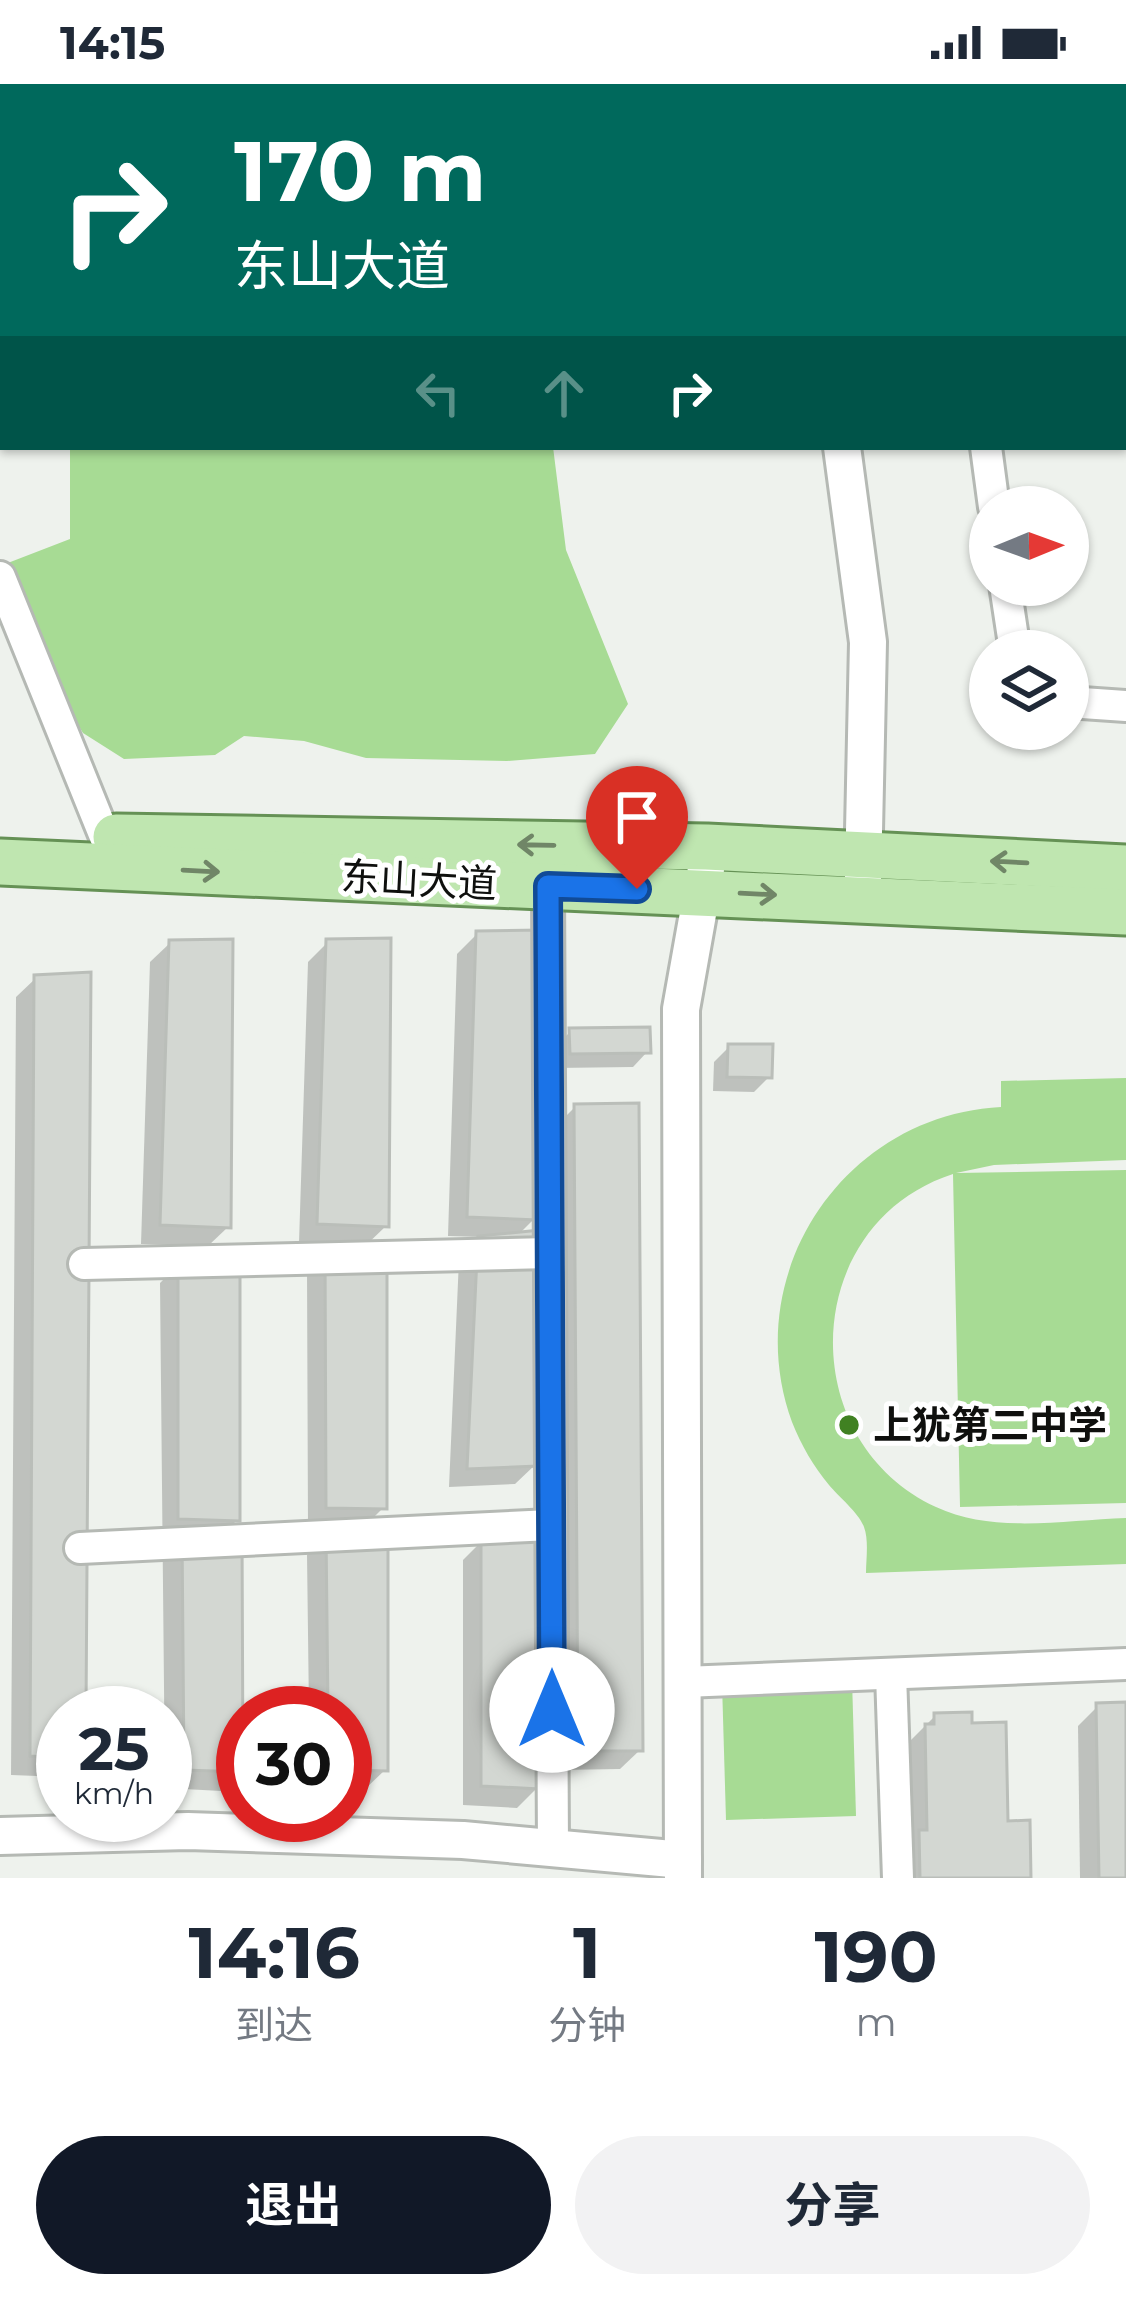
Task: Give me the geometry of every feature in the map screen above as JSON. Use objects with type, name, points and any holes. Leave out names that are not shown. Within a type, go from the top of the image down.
[{"type":"main road","name":"东山大道","points":[[0,832],[864,877],[1126,868]]},
{"type":"main road","name":"东山大道","points":[[0,862],[548,886],[706,869]]},
{"type":"main road","name":"东山大道","points":[[864,877],[1126,913]]},
{"type":"street","points":[[842,450],[868,642],[864,877]]},
{"type":"street","points":[[986,450],[991,486]]},
{"type":"street","points":[[0,577],[105,837]]},
{"type":"street","points":[[1089,703],[1126,706]]},
{"type":"street","points":[[0,1836],[188,1831],[464,1840],[683,1869],[681,1009],[706,869]]},
{"type":"street","points":[[548,886],[553,1849]]},
{"type":"street","points":[[84,1264],[549,1253]]},
{"type":"street","points":[[80,1548],[550,1525]]},
{"type":"street","points":[[684,1682],[1126,1664]]},
{"type":"street","points":[[891,1674],[898,1878]]},
{"type":"green space","points":[[70,450],[553,450],[566,550],[628,704],[595,754],[507,761],[366,758],[304,741],[244,736],[215,755],[124,759],[83,733],[25,642],[0,566],[70,539]]},
{"type":"green space","points":[[1126,1078],[1126,1160],[994,1165],[956,1173],[1126,1170],[1126,1503],[960,1507],[953,1174],[902,1200],[865,1238],[842,1284],[833,1334],[838,1386],[857,1434],[889,1476],[936,1507],[981,1520],[1030,1523],[1126,1518],[1126,1564],[866,1573],[864,1527],[804,1447],[792,1422],[779,1366],[780,1311],[793,1259],[817,1212],[852,1171],[895,1139],[945,1117],[1001,1107],[1001,1081]]},
{"type":"green space","points":[[852,1679],[856,1816],[726,1820],[722,1683]]},
{"type":"building","points":[[540,930],[538,1220],[467,1217],[476,931]]},
{"type":"building","points":[[391,938],[389,1227],[317,1224],[326,939]]},
{"type":"building","points":[[233,939],[231,1228],[160,1225],[169,940]]},
{"type":"building","points":[[91,972],[86,1686],[36,1686],[36,1756],[30,1756],[34,975]]},
{"type":"building","points":[[650,1027],[651,1053],[570,1054],[569,1028]]},
{"type":"building","points":[[728,1044],[773,1044],[772,1078],[727,1077]]},
{"type":"building","points":[[639,1103],[643,1751],[578,1751],[574,1104]]},
{"type":"building","points":[[541,1230],[538,1466],[467,1469],[478,1236]]},
{"type":"building","points":[[387,1246],[387,1509],[326,1508],[325,1248]]},
{"type":"building","points":[[240,1258],[240,1521],[178,1519],[178,1260]]},
{"type":"building","points":[[388,1530],[388,1771],[372,1771],[372,1686],[328,1686],[326,1532]]},
{"type":"building","points":[[182,1532],[242,1532],[243,1686],[216,1686],[216,1771],[192,1770],[192,1686],[183,1686]]},
{"type":"building","points":[[543,1535],[540,1789],[481,1786],[481,1537]]},
{"type":"building","points":[[1126,1702],[1126,1878],[1099,1878],[1096,1703]]},
{"type":"building","points":[[972,1712],[972,1723],[1006,1722],[1008,1821],[1030,1820],[1031,1878],[920,1878],[919,1830],[927,1830],[925,1724],[934,1724],[934,1713]]},
{"type":"place","name":"上犹第二中学","points":[[849,1425]]},
{"type":"route","points":[[552,1710],[548,886],[637,889]]}]
